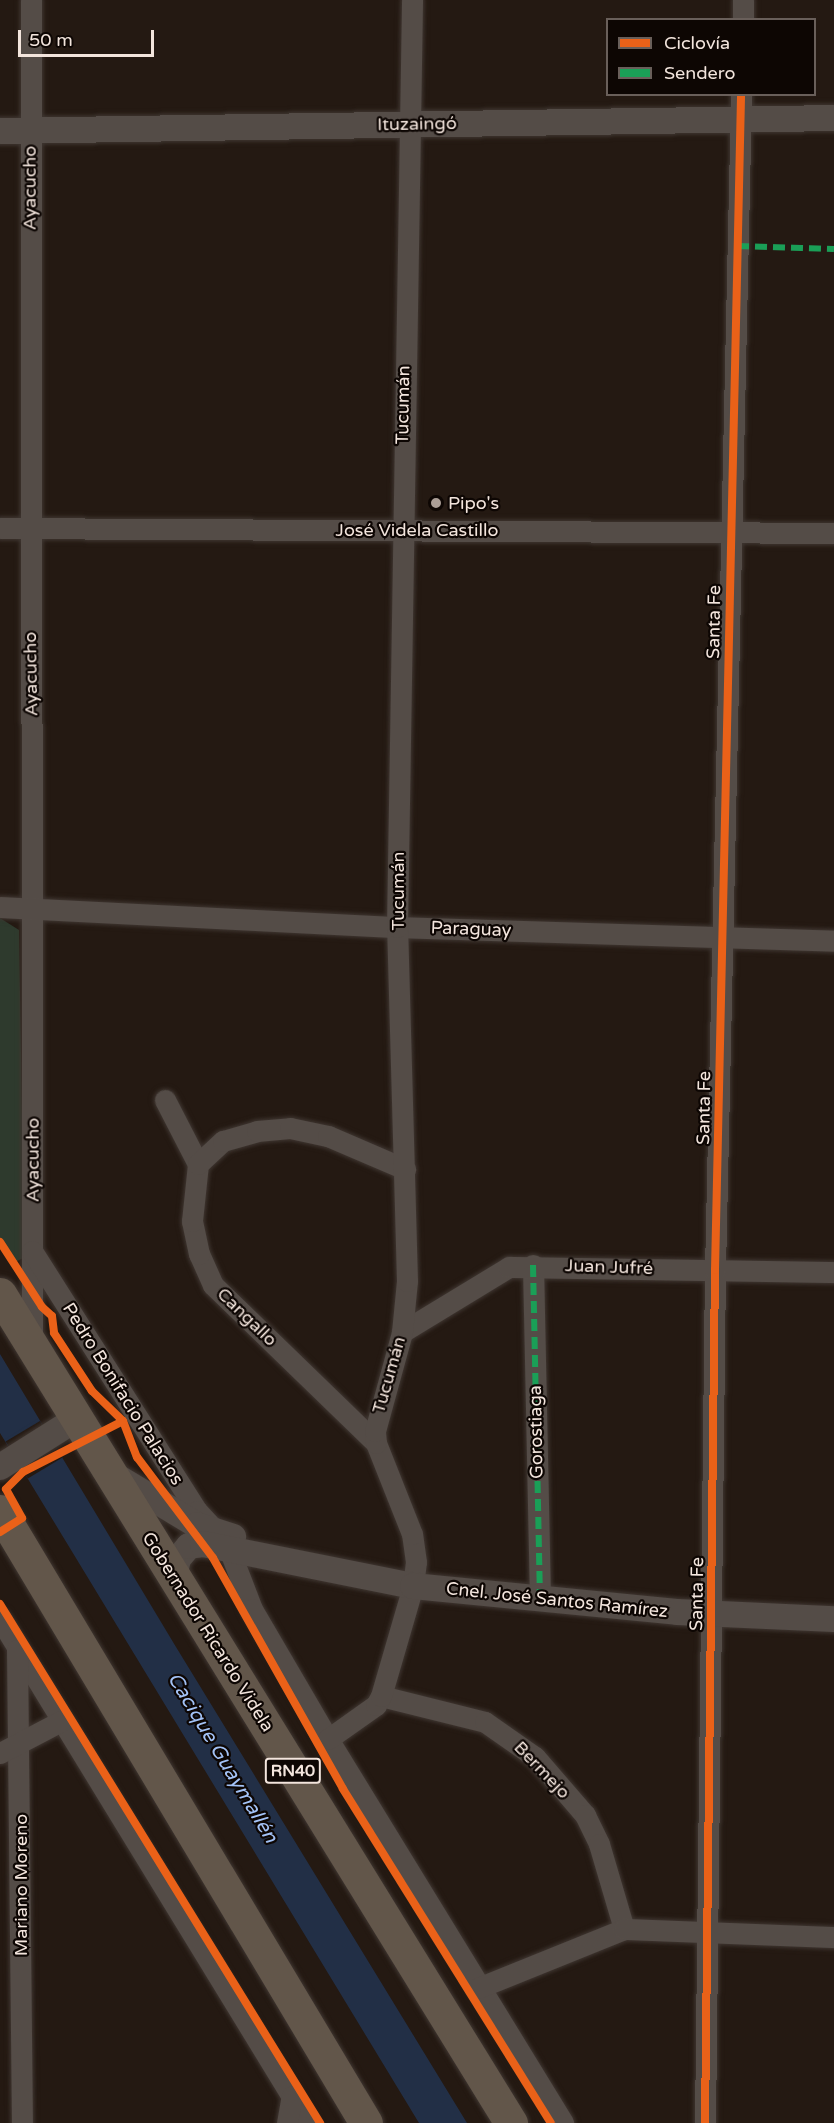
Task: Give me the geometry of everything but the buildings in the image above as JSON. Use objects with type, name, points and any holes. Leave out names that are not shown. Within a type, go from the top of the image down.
[{"type":"highway","name":"Gobernador Ricardo Videla","points":[[0,1294],[32,1348],[62,1428],[109,1472],[511,2123]]},
{"type":"highway","points":[[0,1511],[366,2123]]},
{"type":"street","name":"Ayacucho","points":[[32,0],[29,528],[34,910],[32,1348]]},
{"type":"street","name":"Tucumán","points":[[328,1739],[376,1705],[381,1696],[413,1586],[412,1534],[376,1443],[377,1414],[402,1332],[407,1281],[397,927],[400,530],[412,0]]},
{"type":"street","points":[[743,0],[743,18]]},
{"type":"street","name":"Ituzaingó","points":[[0,131],[410,124],[741,107],[834,118]]},
{"type":"street","name":"Santa Fe","points":[[705,2123],[715,1270],[741,107]]},
{"type":"street","name":"José Videla Castillo","points":[[0,528],[834,533]]},
{"type":"street","name":"Paraguay","points":[[0,907],[397,927],[834,941]]},
{"type":"street","points":[[165,1100],[198,1164],[223,1141],[257,1131],[291,1128],[328,1136],[405,1169]]},
{"type":"street","name":"Cangallo","points":[[198,1164],[192,1221],[199,1254],[213,1285],[376,1443]]},
{"type":"street","name":"Pedro Bonifacio Palacios","points":[[32,1251],[197,1511],[223,1541],[252,1609],[478,1988],[563,2123]]},
{"type":"street","name":"Juan Jufré","points":[[402,1332],[494,1273],[533,1265],[834,1272]]},
{"type":"street","name":"Gorostiaga","points":[[533,1265],[540,1598]]},
{"type":"street","points":[[7,1462],[62,1428]]},
{"type":"street","name":"Cnel. José Santos Ramírez","points":[[109,1472],[223,1541]]},
{"type":"street","name":"Cnel. José Santos Ramírez","points":[[174,1579],[178,1559],[189,1546],[223,1541],[309,1557],[318,1565],[413,1586],[711,1614],[834,1619]]},
{"type":"street","points":[[0,1619],[308,2123]]},
{"type":"street","name":"Mariano Moreno","points":[[16,1647],[20,1742],[22,2123]]},
{"type":"street","name":"Bermejo","points":[[381,1696],[485,1722],[535,1757],[585,1815],[599,1844],[624,1929]]},
{"type":"street","points":[[0,1753],[61,1722]]},
{"type":"street","points":[[478,1988],[624,1929],[707,1930],[834,1937]]},
{"type":"street","points":[[287,2123],[292,2096]]},
{"type":"green space","points":[[0,918],[19,930],[24,1237],[23,1258],[14,1263],[0,1247]]},
{"type":"water","name":"Cacique Guaymallén","points":[[0,1354],[467,2123],[419,2123],[0,1433]]},
{"type":"pier","points":[[40,1421],[62,1458],[28,1478],[6,1442]]},
{"type":"marked path","points":[[737,246],[834,249]]},
{"type":"marked path","points":[[533,1265],[540,1598]]},
{"type":"cycle path","points":[[705,2123],[715,1270],[741,96]]},
{"type":"cycle path","points":[[0,1242],[42,1307],[52,1316],[54,1333],[92,1391],[123,1421],[137,1457],[213,1558],[343,1789],[551,2123]]},
{"type":"cycle path","points":[[0,1532],[22,1518],[6,1489],[23,1472],[123,1421]]},
{"type":"cycle path","points":[[0,1604],[320,2123]]},
{"type":"place","name":"Pipo's","points":[[436,503]]}]
